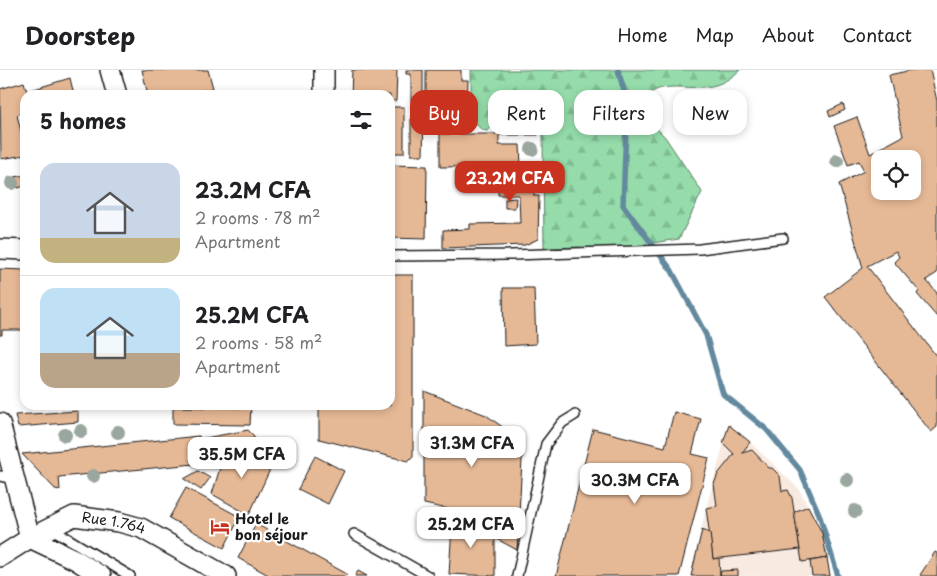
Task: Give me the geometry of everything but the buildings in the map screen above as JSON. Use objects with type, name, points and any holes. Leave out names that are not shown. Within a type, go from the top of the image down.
[{"type":"street","points":[[110,70],[116,90]]},
{"type":"street","points":[[324,70],[324,90]]},
{"type":"street","points":[[0,249],[20,250]]},
{"type":"street","points":[[0,423],[8,478],[30,538],[76,560],[101,576]]},
{"type":"street","name":"Rue 1.764","points":[[0,557],[30,538],[74,516],[130,524],[141,528],[226,576]]},
{"type":"lane","points":[[395,256],[512,256],[700,249],[783,238]]},
{"type":"lane","points":[[517,576],[546,444],[562,423],[575,415]]},
{"type":"lane","points":[[52,528],[130,576]]},
{"type":"lane","points":[[354,534],[428,576]]},
{"type":"shaded area","points":[[729,425],[750,442],[799,489],[822,533],[830,576],[691,576],[706,508]]},
{"type":"green space","points":[[471,70],[740,70],[719,84],[705,87],[673,87],[656,90],[574,90],[574,135],[663,135],[702,192],[679,239],[606,250],[578,247],[544,248],[543,135],[564,135],[564,90],[488,90],[487,131],[478,125],[478,90],[471,90]]},
{"type":"waterway","points":[[618,70],[627,101],[623,205],[672,271],[706,335],[723,394],[766,429],[800,470],[819,514],[838,576]]},
{"type":"place","name":"Hotel le bon séjour","points":[[220,527]]}]
